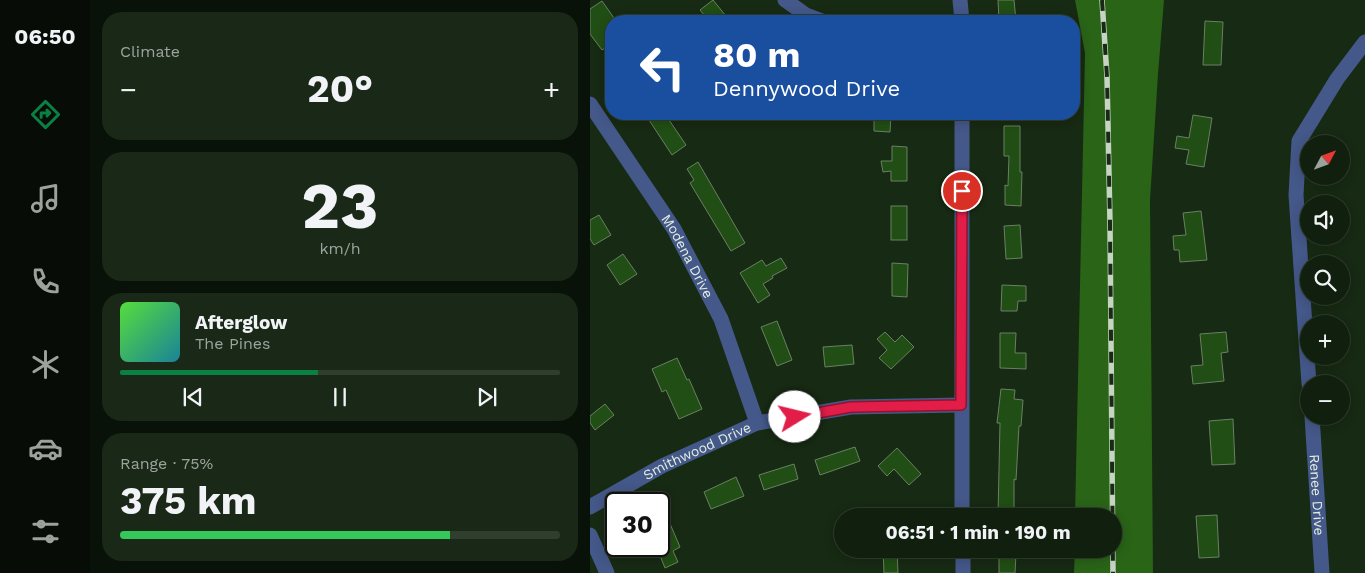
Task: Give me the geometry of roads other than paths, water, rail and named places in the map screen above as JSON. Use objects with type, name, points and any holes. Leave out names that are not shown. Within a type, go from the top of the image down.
[{"type":"street","points":[[786,0],[805,15]]},
{"type":"street","points":[[960,0],[961,15]]},
{"type":"street","points":[[1308,375],[1296,195],[1299,141],[1337,79],[1365,42]]},
{"type":"street","name":"Modena Drive","points":[[590,104],[674,229],[721,319],[757,423]]},
{"type":"street","points":[[962,120],[962,508]]},
{"type":"street","name":"Smithwood Drive","points":[[590,507],[662,466],[757,423],[851,407],[961,405]]},
{"type":"street","name":"Renee Drive","points":[[1313,425],[1322,573]]},
{"type":"street","points":[[590,535],[606,573]]},
{"type":"street","points":[[963,558],[963,573]]},
{"type":"railway","points":[[1102,0],[1107,77],[1110,223],[1113,573]]}]
